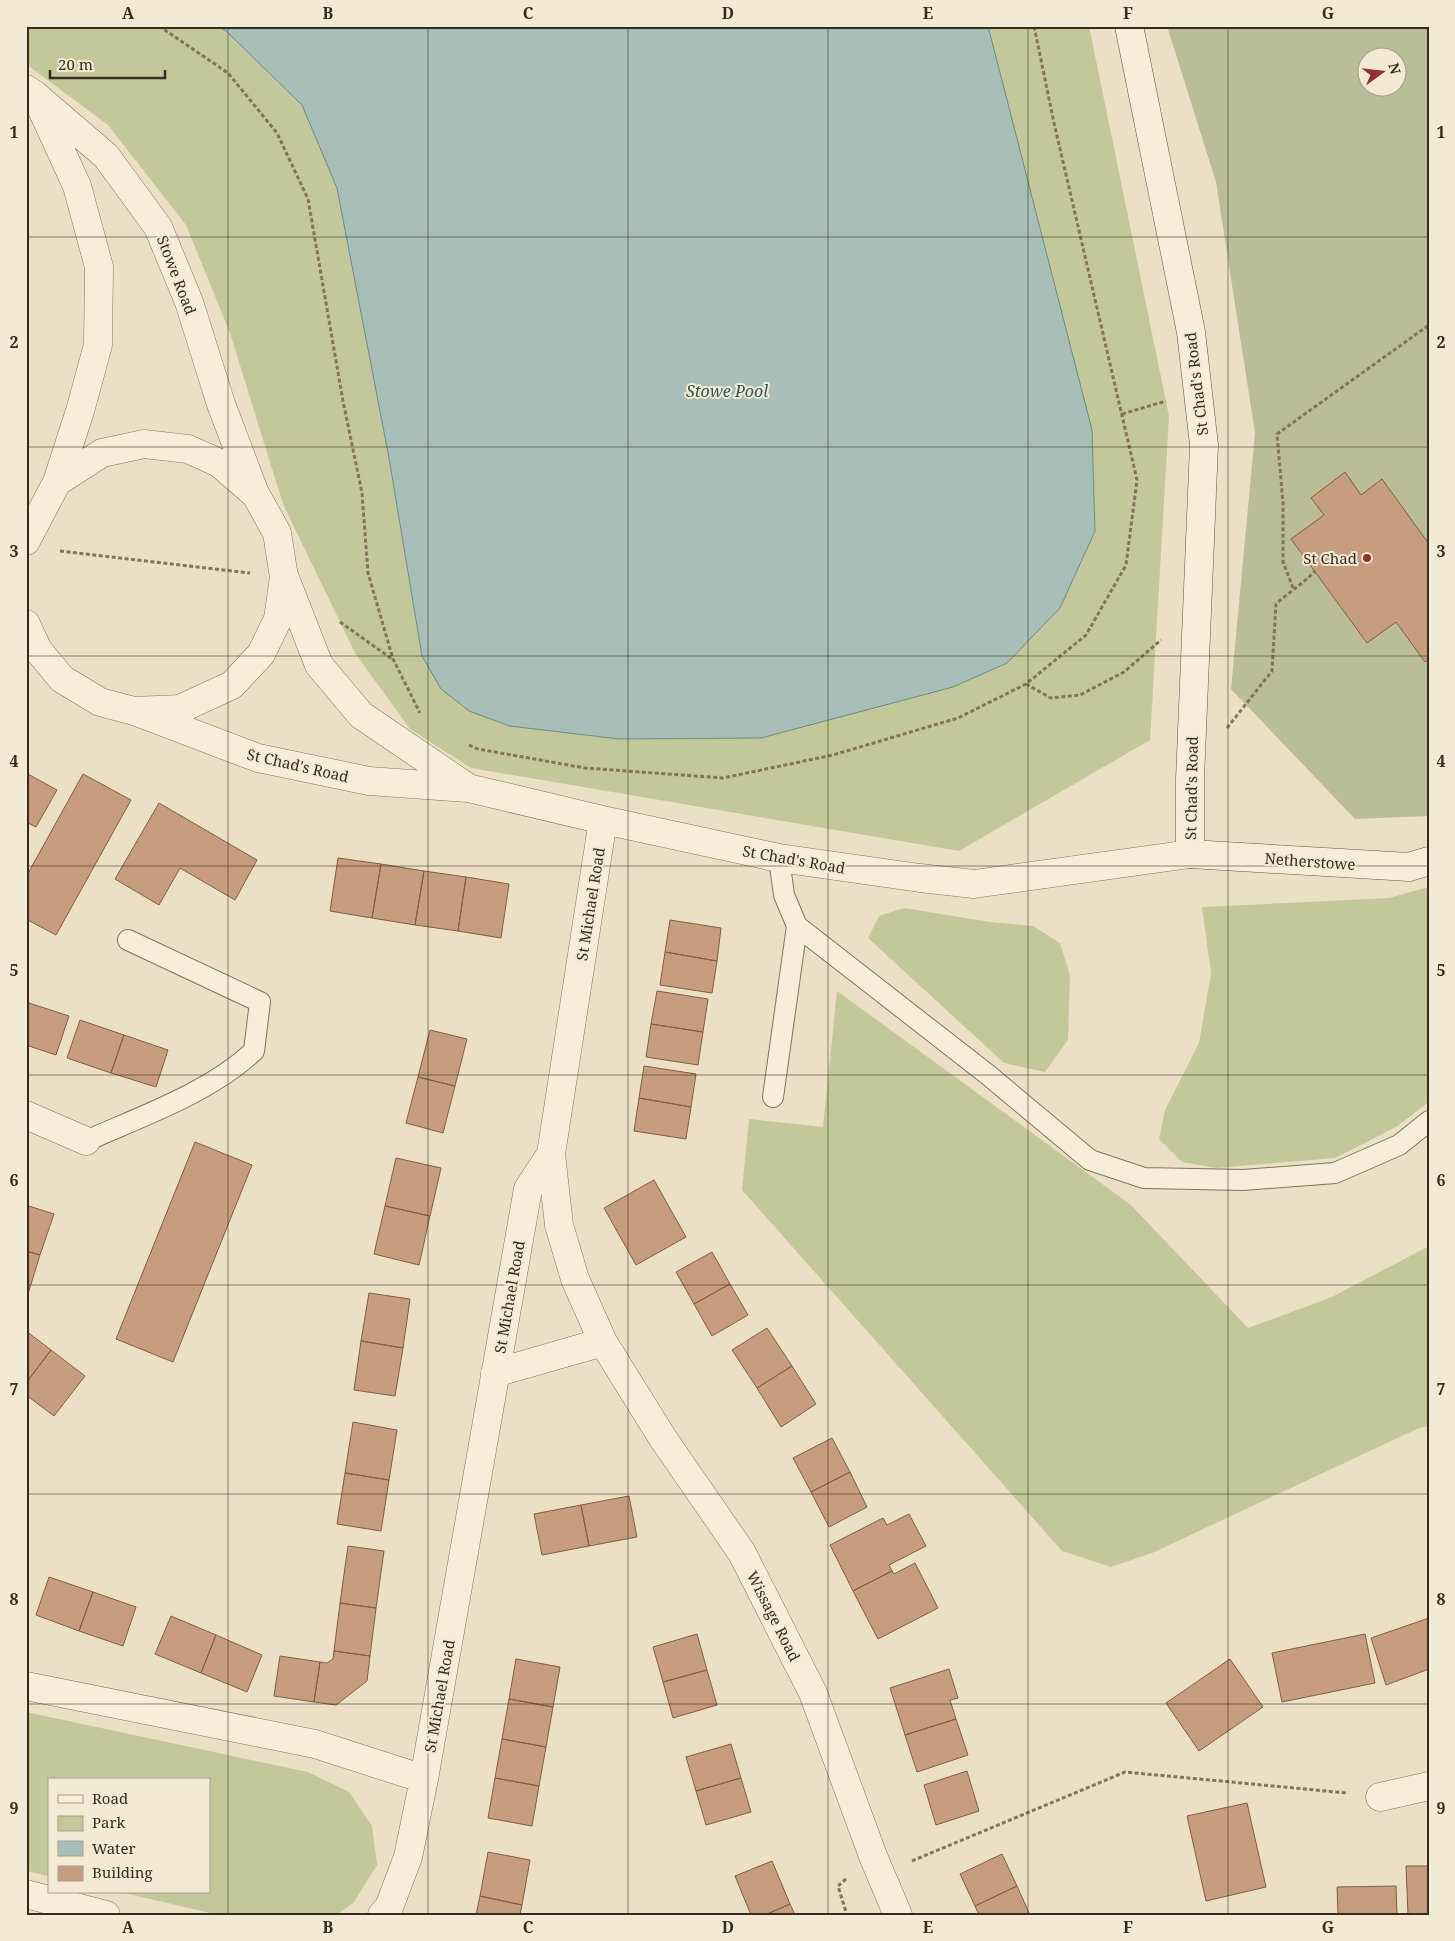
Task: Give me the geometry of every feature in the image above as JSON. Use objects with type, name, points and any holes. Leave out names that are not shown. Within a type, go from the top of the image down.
[{"type":"street","name":"St Chad's Road","points":[[134,711],[258,758],[369,781],[468,788],[603,820],[779,858],[920,878],[974,884],[1190,854],[1190,779],[1204,445],[1191,332],[1129,26]]},
{"type":"street","name":"Stowe Road","points":[[26,541],[57,482],[80,412],[98,345],[99,268],[76,186],[31,92]]},
{"type":"street","name":"Stowe Road","points":[[31,92],[106,156],[158,227],[189,302],[221,404],[256,495]]},
{"type":"street","points":[[26,624],[32,646],[62,679],[100,702],[134,711],[180,709],[232,685],[261,654],[278,619],[284,577],[276,533],[256,495],[219,463],[188,449],[144,444],[102,453],[57,482]]},
{"type":"street","name":"St Chad's Road","points":[[284,577],[319,665],[361,715],[468,788]]},
{"type":"street","name":"St Michael Road","points":[[382,1915],[389,1907],[408,1857],[424,1779],[528,1189],[551,1154],[603,820]]},
{"type":"street","name":"Netherstowe","points":[[1190,854],[1409,868],[1429,861]]},
{"type":"street","points":[[26,1115],[86,1141]]},
{"type":"street","name":"Wissage Road","points":[[551,1154],[559,1225],[575,1279],[603,1342],[662,1437],[742,1553],[813,1693],[873,1856],[898,1915]]},
{"type":"street","points":[[495,1373],[603,1342]]},
{"type":"street","points":[[26,1686],[315,1744],[424,1779]]},
{"type":"street","points":[[1380,1797],[1429,1786]]},
{"type":"street","points":[[26,1894],[106,1915]]},
{"type":"lane","points":[[779,858],[784,895],[797,926],[987,1074],[1090,1160],[1144,1178],[1243,1180],[1335,1173],[1399,1145],[1429,1121]]},
{"type":"lane","points":[[773,1097],[797,926]]},
{"type":"lane","points":[[86,1141],[199,1090],[236,1068],[254,1050],[260,1002],[128,940]]},
{"type":"path","points":[[159,26],[228,73],[277,132],[308,199],[341,392],[362,493],[368,573],[393,659],[422,716]]},
{"type":"path","points":[[461,741],[478,749],[585,768],[722,778],[833,755],[958,718],[1026,684],[1086,635],[1126,565],[1137,480],[1054,123],[1034,26]]},
{"type":"path","points":[[1293,588],[1283,562],[1283,503],[1277,434],[1429,325]]},
{"type":"path","points":[[1122,414],[1171,400]]},
{"type":"path","points":[[56,550],[284,577]]},
{"type":"path","points":[[1223,734],[1245,703],[1272,671],[1276,604],[1293,588],[1302,584],[1315,571]]},
{"type":"path","points":[[338,620],[393,659]]},
{"type":"path","points":[[1026,684],[1051,698],[1080,695],[1124,672],[1161,640],[1162,631]]},
{"type":"path","points":[[873,1856],[902,1864],[1124,1772],[1380,1797]]},
{"type":"green space","name":"Stowe Pool","points":[[26,26],[1089,26],[1169,416],[1150,740],[959,851],[471,768],[410,729],[355,653],[283,504],[230,333],[186,225],[108,125],[26,64]]},
{"type":"green space","points":[[1167,26],[1429,26],[1429,816],[1355,819],[1231,689],[1255,433],[1216,182]]},
{"type":"green space","points":[[1429,887],[1429,1102],[1396,1127],[1335,1158],[1217,1168],[1182,1162],[1159,1139],[1165,1110],[1199,1043],[1211,973],[1202,907],[1389,898]]},
{"type":"green space","points":[[904,908],[990,922],[1033,926],[1060,943],[1070,975],[1068,1040],[1045,1072],[1004,1063],[868,938],[879,916]]},
{"type":"green space","points":[[837,991],[1131,1205],[1248,1328],[1332,1297],[1429,1246],[1429,1426],[1419,1428],[1152,1553],[1111,1567],[1062,1551],[742,1190],[749,1119],[823,1127]]},
{"type":"green space","points":[[26,1712],[308,1772],[349,1792],[372,1826],[377,1865],[354,1902],[337,1915],[219,1915],[129,1894],[210,1894],[210,1778],[48,1778],[48,1876],[26,1871]]},
{"type":"water","name":"Stowe Pool","points":[[217,26],[988,26],[1092,430],[1095,531],[1060,608],[1007,663],[953,687],[761,738],[619,739],[510,726],[469,711],[441,689],[422,656],[389,458],[337,188],[302,105],[226,31]]},
{"type":"building","name":"St Chad","points":[[1345,472],[1361,495],[1382,479],[1429,544],[1429,659],[1425,662],[1396,622],[1367,643],[1291,539],[1324,515],[1311,498]]},
{"type":"building","points":[[26,773],[57,790],[36,827],[26,822]]},
{"type":"building","points":[[83,774],[131,800],[56,935],[26,919],[26,877]]},
{"type":"building","points":[[159,803],[257,860],[235,900],[180,868],[159,905],[115,879]]},
{"type":"building","points":[[338,858],[381,864],[372,918],[330,911]]},
{"type":"building","points":[[381,864],[424,871],[415,925],[372,918]]},
{"type":"building","points":[[424,871],[466,877],[458,931],[415,925]]},
{"type":"building","points":[[466,877],[509,884],[501,938],[458,931]]},
{"type":"building","points":[[670,920],[721,928],[717,961],[665,952]]},
{"type":"building","points":[[665,952],[717,961],[712,993],[660,985]]},
{"type":"building","points":[[657,991],[708,999],[703,1032],[651,1024]]},
{"type":"building","points":[[26,1002],[69,1016],[56,1055],[26,1045]]},
{"type":"building","points":[[80,1020],[124,1035],[111,1073],[67,1058]]},
{"type":"building","points":[[651,1024],[703,1032],[698,1065],[646,1057]]},
{"type":"building","points":[[430,1030],[467,1039],[455,1086],[418,1077]]},
{"type":"building","points":[[124,1035],[168,1050],[156,1087],[111,1073]]},
{"type":"building","points":[[644,1066],[696,1074],[691,1107],[639,1098]]},
{"type":"building","points":[[418,1077],[455,1086],[443,1133],[406,1123]]},
{"type":"building","points":[[639,1098],[691,1107],[686,1139],[634,1131]]},
{"type":"building","points":[[195,1142],[252,1165],[173,1362],[116,1339]]},
{"type":"building","points":[[396,1158],[441,1168],[430,1216],[385,1206]]},
{"type":"building","points":[[654,1180],[686,1237],[636,1265],[604,1208]]},
{"type":"building","points":[[26,1205],[54,1214],[40,1255],[26,1251]]},
{"type":"building","points":[[385,1206],[430,1216],[419,1265],[374,1254]]},
{"type":"building","points":[[26,1251],[40,1255],[27,1297],[26,1297]]},
{"type":"building","points":[[712,1252],[730,1284],[694,1304],[676,1272]]},
{"type":"building","points":[[730,1284],[748,1315],[712,1336],[694,1304]]},
{"type":"building","points":[[369,1293],[410,1299],[403,1348],[361,1341]]},
{"type":"building","points":[[767,1328],[792,1366],[757,1388],[732,1350]]},
{"type":"building","points":[[26,1331],[51,1350],[26,1383]]},
{"type":"building","points":[[361,1341],[403,1348],[395,1396],[354,1390]]},
{"type":"building","points":[[51,1350],[85,1376],[54,1416],[26,1395],[26,1383]]},
{"type":"building","points":[[792,1366],[816,1404],[781,1427],[757,1388]]},
{"type":"building","points":[[353,1422],[397,1430],[389,1480],[345,1473]]},
{"type":"building","points":[[832,1438],[850,1472],[811,1492],[793,1458]]},
{"type":"building","points":[[850,1472],[867,1507],[829,1527],[811,1492]]},
{"type":"building","points":[[345,1473],[389,1480],[381,1531],[337,1524]]},
{"type":"building","points":[[629,1496],[637,1537],[589,1546],[581,1505]]},
{"type":"building","points":[[581,1505],[589,1546],[542,1555],[534,1514]]},
{"type":"building","points":[[909,1514],[926,1546],[889,1565],[892,1571],[853,1591],[830,1545],[883,1518],[887,1525]]},
{"type":"building","points":[[348,1546],[384,1551],[376,1608],[340,1603]]},
{"type":"building","points":[[915,1563],[938,1608],[878,1639],[853,1591],[892,1571],[894,1574]]},
{"type":"building","points":[[49,1577],[93,1592],[79,1631],[36,1615]]},
{"type":"building","points":[[93,1592],[136,1607],[123,1646],[79,1631]]},
{"type":"building","points":[[340,1603],[376,1608],[370,1656],[334,1651]]},
{"type":"building","points":[[171,1616],[216,1635],[201,1673],[155,1654]]},
{"type":"building","points":[[1429,1618],[1429,1669],[1386,1685],[1371,1638]]},
{"type":"building","points":[[697,1634],[707,1670],[663,1682],[653,1647]]},
{"type":"building","points":[[1365,1634],[1375,1683],[1282,1702],[1272,1653]]},
{"type":"building","points":[[216,1635],[262,1655],[247,1692],[201,1673]]},
{"type":"building","points":[[334,1651],[370,1656],[367,1681],[336,1705],[314,1702],[320,1662],[327,1663],[333,1659]]},
{"type":"building","points":[[280,1656],[320,1662],[314,1702],[274,1696]]},
{"type":"building","points":[[516,1659],[560,1667],[553,1707],[509,1699]]},
{"type":"building","points":[[1230,1659],[1263,1707],[1199,1751],[1166,1703]]},
{"type":"building","points":[[949,1669],[958,1698],[950,1700],[956,1719],[905,1735],[890,1688]]},
{"type":"building","points":[[707,1670],[717,1705],[673,1718],[663,1682]]},
{"type":"building","points":[[509,1699],[553,1707],[546,1747],[502,1739]]},
{"type":"building","points":[[956,1719],[968,1755],[917,1772],[905,1735]]},
{"type":"building","points":[[502,1739],[546,1747],[539,1786],[495,1778]]},
{"type":"building","points":[[731,1744],[741,1778],[696,1791],[686,1757]]},
{"type":"building","points":[[967,1771],[979,1811],[936,1825],[924,1785]]},
{"type":"building","points":[[495,1778],[539,1786],[532,1826],[488,1818]]},
{"type":"building","points":[[741,1778],[751,1812],[706,1825],[696,1791]]},
{"type":"building","points":[[1247,1803],[1266,1887],[1206,1901],[1187,1816]]},
{"type":"building","points":[[488,1852],[530,1860],[522,1905],[480,1896]]},
{"type":"building","points":[[1002,1854],[1017,1886],[975,1906],[960,1874]]},
{"type":"building","points":[[772,1861],[790,1904],[765,1915],[751,1915],[735,1876]]},
{"type":"building","points":[[1406,1866],[1429,1866],[1429,1915],[1408,1915]]},
{"type":"building","points":[[1017,1886],[1030,1915],[979,1915],[975,1906]]},
{"type":"building","points":[[1396,1886],[1397,1915],[1338,1915],[1337,1887]]},
{"type":"building","points":[[480,1896],[522,1905],[520,1915],[476,1915]]},
{"type":"building","points":[[790,1904],[795,1915],[765,1915]]},
{"type":"place","name":"St Chad","points":[[1367,558]]}]
